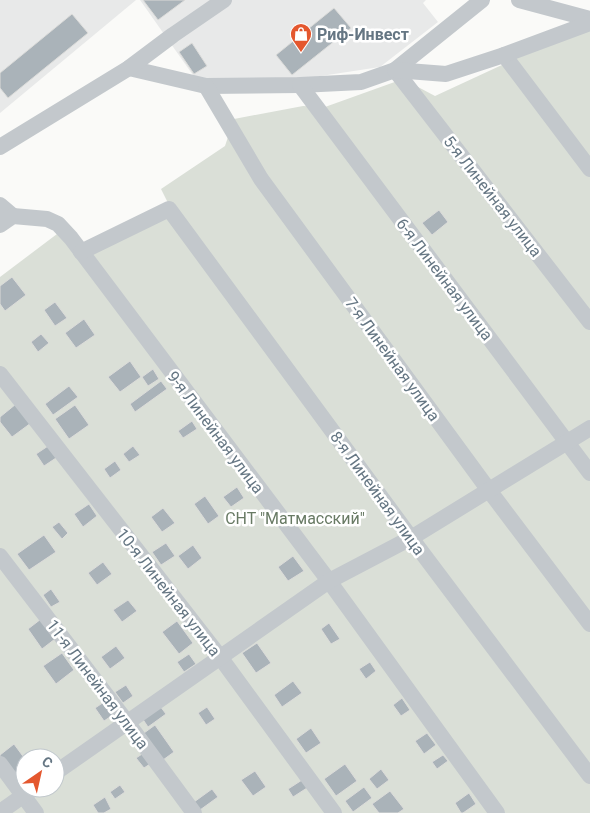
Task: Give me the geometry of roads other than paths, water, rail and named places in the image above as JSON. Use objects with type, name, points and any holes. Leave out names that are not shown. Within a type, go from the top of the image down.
[{"type":"street","points":[[0,147],[129,68],[224,0]]},
{"type":"street","points":[[129,68],[206,86],[361,82],[395,70],[482,0]]},
{"type":"street","points":[[519,0],[590,19]]},
{"type":"street","points":[[395,70],[446,74],[590,23]]},
{"type":"street","points":[[504,55],[590,169]]},
{"type":"street","name":"5-я Линейная улица","points":[[395,70],[590,322]]},
{"type":"street","name":"6-я Линейная улица","points":[[300,85],[590,473]]},
{"type":"street","name":"7-я Линейная улица","points":[[206,86],[261,179],[488,489],[590,624]]},
{"type":"street","points":[[0,205],[6,221]]},
{"type":"street","name":"8-я Линейная улица","points":[[81,252],[169,209],[411,538],[590,776]]},
{"type":"street","name":"9-я Линейная улица","points":[[6,221],[47,219],[58,224],[71,238],[329,581],[497,813]]},
{"type":"street","name":"10-я Линейная улица","points":[[0,374],[220,657],[334,813]]},
{"type":"street","points":[[65,766],[329,581],[411,538],[590,428]]},
{"type":"street","name":"11-я Линейная улица","points":[[0,556],[128,722],[194,813]]},
{"type":"street","points":[[0,764],[15,778]]},
{"type":"street","points":[[0,812],[20,798]]},
{"type":"street","points":[[31,798],[36,813]]},
{"type":"place","name":"Риф-Инвест","points":[[301,53]]},
{"type":"park label","name":"СНТ \"Матмасский\"","points":[[295,518]]}]
